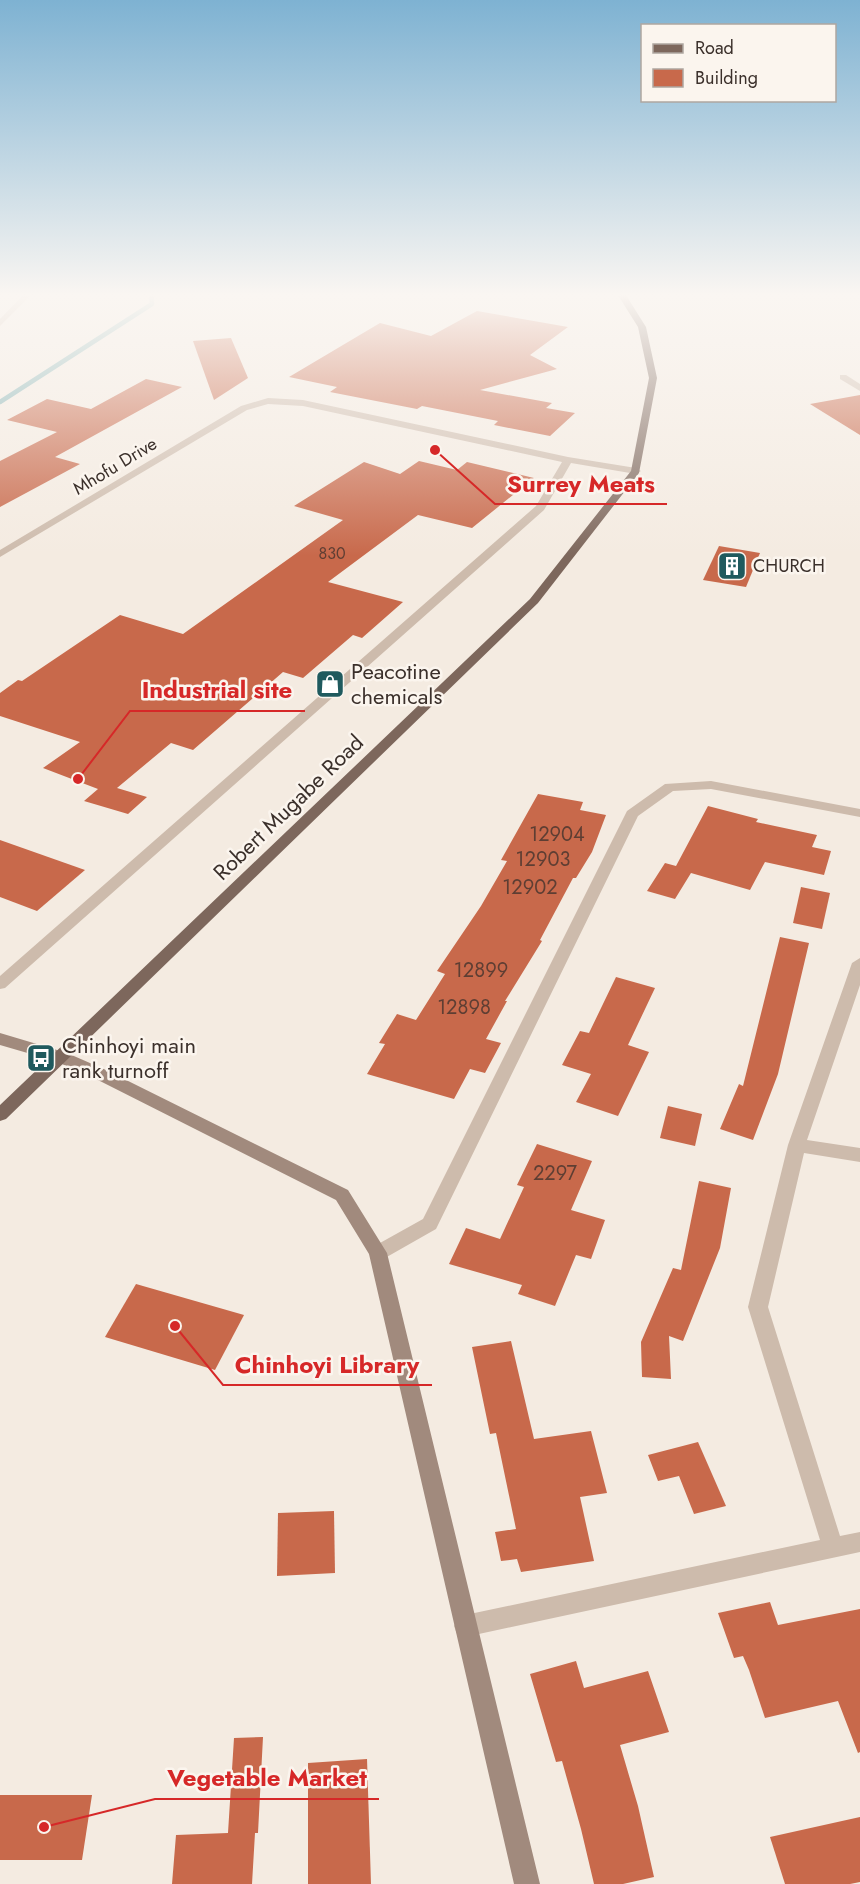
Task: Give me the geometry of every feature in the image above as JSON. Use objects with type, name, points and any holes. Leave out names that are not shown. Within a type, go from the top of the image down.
[{"type":"main road","name":"Robert Mugabe Road","points":[[0,1115],[534,601],[636,471],[653,380]]},
{"type":"street","name":"Mhofu Drive","points":[[0,554],[244,408],[268,401],[303,403],[568,460],[636,471]]},
{"type":"street","points":[[0,984],[540,508],[568,460]]},
{"type":"street","points":[[378,1253],[430,1224],[632,814],[670,787],[711,785],[860,813]]},
{"type":"street","points":[[833,1547],[758,1307],[797,1145],[859,968]]},
{"type":"street","points":[[0,1039],[61,1058],[100,1074],[342,1195],[378,1253],[526,1884]]},
{"type":"street","points":[[797,1145],[860,1155]]},
{"type":"street","points":[[465,1626],[860,1542]]},
{"type":"building","points":[[144,380],[182,387],[55,457],[80,464],[0,507],[0,461],[57,432],[7,420],[47,399],[91,409]]},
{"type":"building","points":[[207,380],[245,380],[214,400]]},
{"type":"building","points":[[303,380],[517,380],[480,390],[552,403],[546,408],[575,413],[550,436],[494,425],[498,421],[422,406],[417,409],[330,392],[337,387]]},
{"type":"building","points":[[860,395],[860,435],[810,404]]},
{"type":"building","points":[[419,461],[457,470],[467,462],[534,478],[472,528],[418,515],[328,582],[403,602],[362,638],[353,635],[303,678],[283,672],[193,750],[171,743],[117,788],[147,797],[128,814],[84,801],[98,789],[43,768],[80,742],[0,716],[0,693],[18,680],[22,681],[120,615],[183,634],[343,520],[294,506],[364,462],[400,474]]},
{"type":"building","name":"CHURCH","points":[[719,546],[760,553],[746,587],[703,580]]},
{"type":"building","points":[[538,794],[583,802],[580,810],[606,815],[592,852],[576,878],[573,878],[540,940],[542,941],[505,1001],[507,1001],[486,1039],[501,1043],[485,1073],[470,1069],[454,1099],[367,1074],[385,1044],[379,1043],[397,1014],[416,1020],[445,974],[437,971],[481,906],[507,861],[501,860]]},
{"type":"building","points":[[708,806],[758,819],[756,822],[817,835],[812,847],[831,851],[824,875],[765,862],[750,890],[691,873],[675,899],[647,891],[665,863],[676,866]]},
{"type":"building","points":[[0,840],[85,870],[37,911],[0,897]]},
{"type":"building","points":[[801,887],[830,893],[822,929],[793,923]]},
{"type":"building","points":[[780,937],[809,943],[778,1074],[753,1140],[720,1129],[739,1084],[743,1086]]},
{"type":"building","points":[[616,977],[655,988],[628,1045],[649,1052],[618,1116],[576,1102],[591,1074],[562,1065],[580,1031],[589,1033]]},
{"type":"building","points":[[668,1106],[702,1114],[695,1146],[660,1138]]},
{"type":"building","points":[[537,1144],[592,1161],[571,1210],[605,1220],[591,1259],[576,1255],[555,1306],[518,1294],[522,1285],[449,1264],[466,1228],[500,1239],[524,1187],[517,1185]]},
{"type":"building","points":[[699,1181],[731,1188],[720,1248],[683,1341],[669,1336],[671,1379],[642,1377],[641,1342],[673,1268],[681,1270]]},
{"type":"building","points":[[136,1284],[244,1315],[215,1370],[105,1337]]},
{"type":"building","points":[[511,1341],[534,1439],[591,1431],[607,1493],[580,1497],[594,1561],[521,1572],[517,1559],[501,1561],[495,1532],[516,1529],[496,1433],[490,1434],[472,1347]]},
{"type":"building","points":[[698,1442],[726,1506],[694,1514],[679,1476],[658,1481],[648,1455]]},
{"type":"building","points":[[334,1511],[335,1573],[277,1576],[278,1513]]},
{"type":"building","points":[[770,1602],[778,1625],[860,1609],[860,1752],[858,1753],[838,1701],[765,1718],[743,1656],[734,1658],[718,1613]]},
{"type":"building","points":[[576,1661],[584,1688],[648,1671],[669,1732],[620,1745],[638,1806],[654,1877],[623,1884],[594,1884],[562,1761],[556,1762],[530,1674]]},
{"type":"building","points":[[263,1737],[258,1833],[255,1833],[252,1884],[172,1884],[176,1835],[228,1833],[234,1738]]},
{"type":"building","points":[[367,1759],[371,1884],[308,1884],[308,1763]]},
{"type":"building","points":[[0,1795],[92,1795],[82,1860],[0,1860]]},
{"type":"building","points":[[860,1817],[860,1882],[785,1884],[770,1837]]},
{"type":"waterway","points":[[0,402],[34,380]]},
{"type":"place","name":"Surrey Meats","points":[[435,450]]},
{"type":"place","name":"CHURCH","points":[[732,566]]},
{"type":"place","name":"Peacotine chemicals","points":[[330,684]]},
{"type":"place","name":"Industrial site","points":[[78,779]]},
{"type":"place","name":"Chinhoyi main rank turnoff","points":[[41,1058]]},
{"type":"place","name":"Chinhoyi Library","points":[[175,1326]]},
{"type":"place","name":"Vegetable Market","points":[[44,1827]]}]
